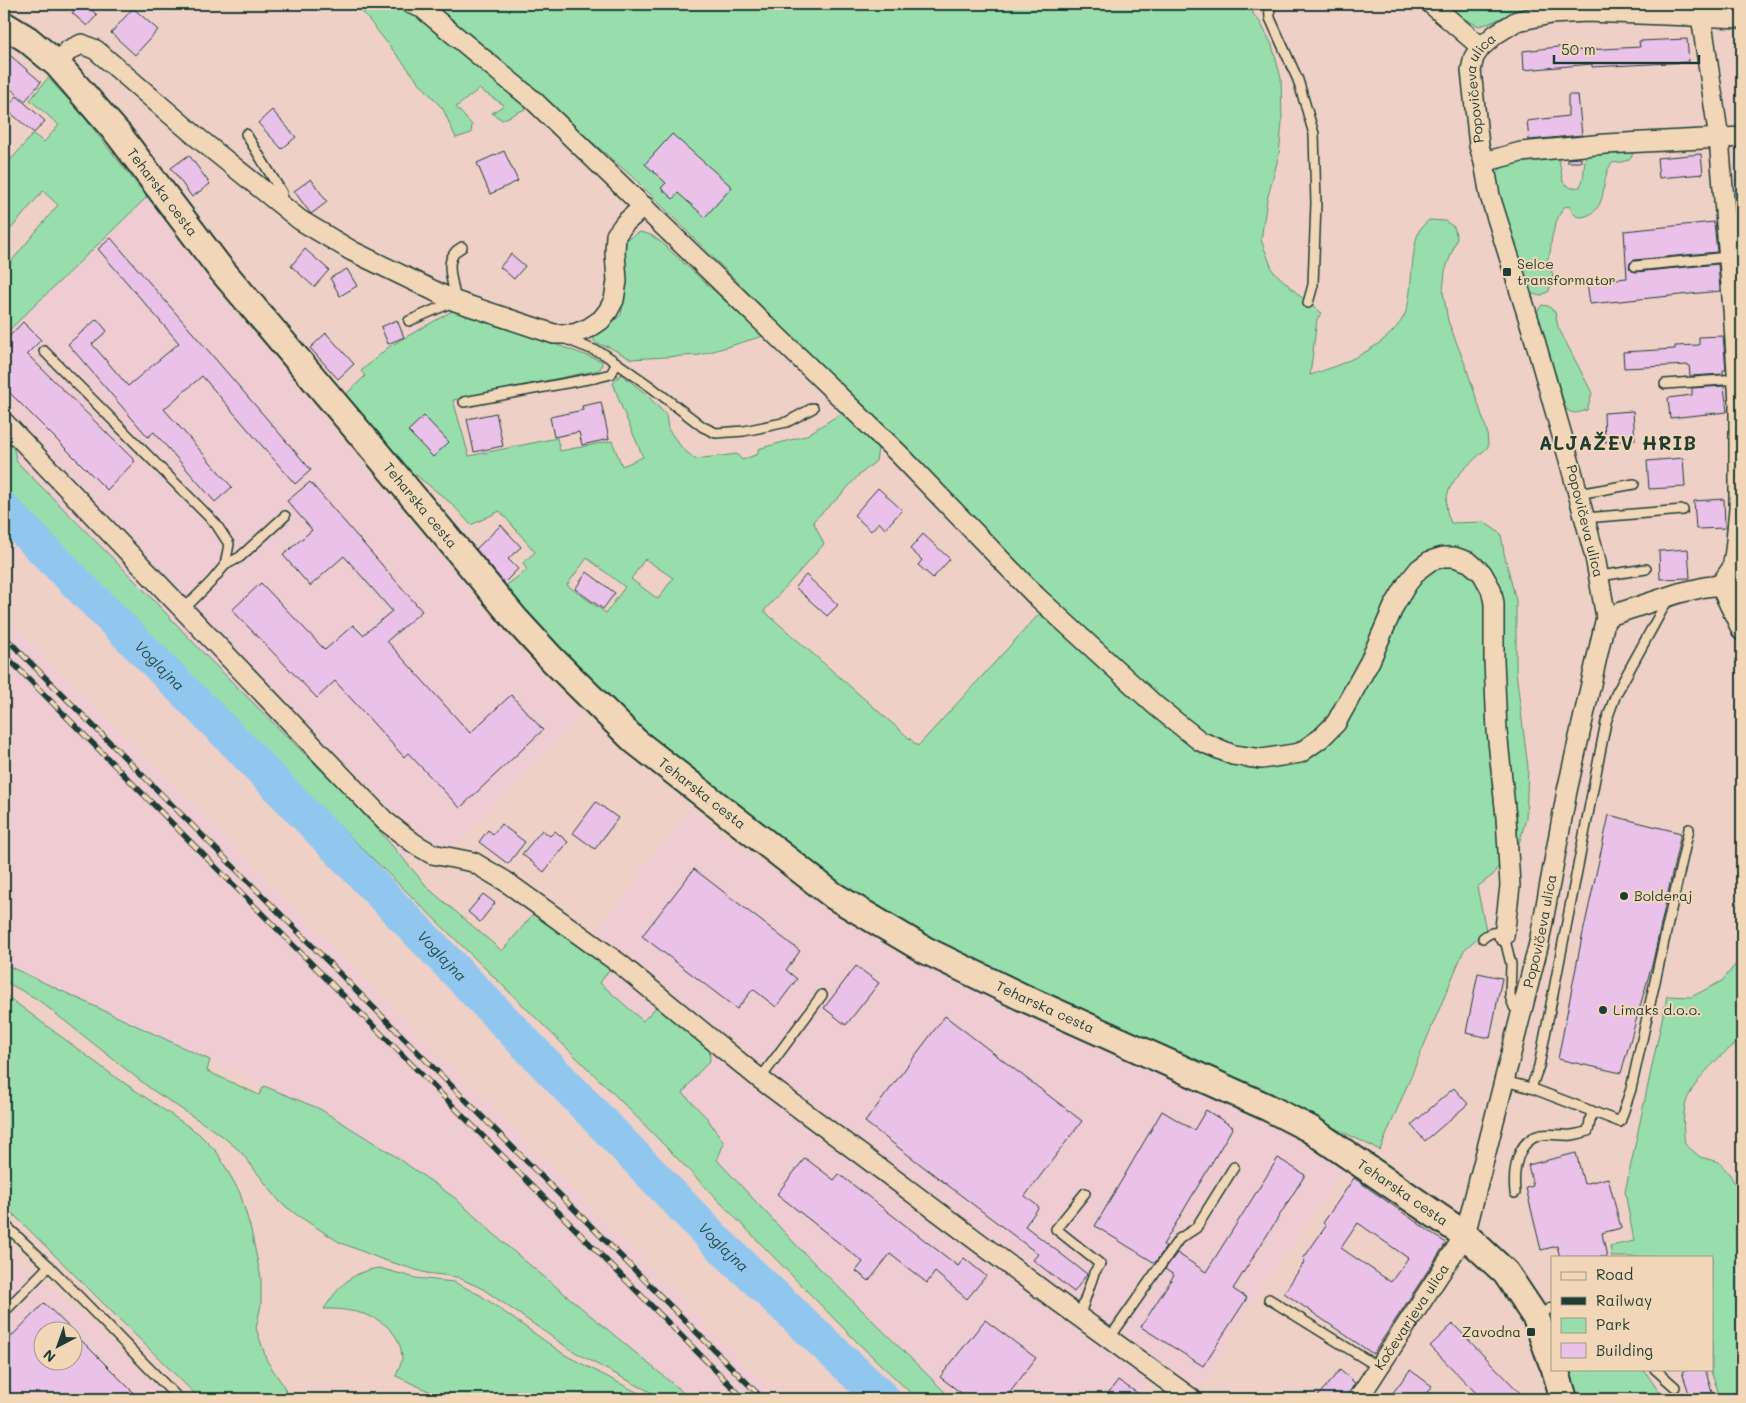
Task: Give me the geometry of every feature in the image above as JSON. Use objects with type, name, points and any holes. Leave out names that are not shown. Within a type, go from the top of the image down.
[{"type":"street","points":[[411,4],[422,8],[534,100],[899,454],[1036,596],[1156,706],[1200,741],[1233,755],[1262,759],[1300,752],[1321,738],[1336,724],[1351,697],[1394,606],[1407,584],[1419,569],[1430,561],[1443,557],[1454,557],[1468,562],[1482,573],[1491,589],[1494,602],[1497,731],[1506,817],[1510,886],[1504,936]]},
{"type":"street","points":[[1431,4],[1481,47]]},
{"type":"street","name":"Popovičeva ulica","points":[[1465,1235],[1539,943],[1567,791],[1606,617],[1600,576],[1585,518],[1532,330],[1490,196],[1479,146],[1471,70],[1474,57],[1481,47],[1496,34],[1517,22],[1551,14],[1586,8],[1742,18]]},
{"type":"street","points":[[1701,16],[1719,139],[1737,379],[1740,474],[1739,509],[1732,568],[1720,585]]},
{"type":"street","name":"Teharska cesta","points":[[4,25],[27,39],[57,64],[119,135],[219,267],[516,620],[552,659],[635,741],[834,896],[925,950],[1022,997],[1267,1107],[1310,1129],[1465,1235],[1506,1273],[1544,1312],[1551,1356]]},
{"type":"street","points":[[57,64],[70,50],[82,44],[96,50],[198,138],[300,220],[352,251],[455,301],[554,334],[574,334],[589,328],[601,320],[608,311],[614,300],[617,281],[616,236],[626,223],[644,206]]},
{"type":"street","points":[[1484,162],[1521,152],[1595,144],[1742,137]]},
{"type":"street","points":[[4,422],[385,820],[415,844],[432,854],[473,862],[505,881],[620,964],[760,1079],[1192,1399]]},
{"type":"street","points":[[1720,585],[1742,631]]},
{"type":"street","points":[[1606,617],[1670,596],[1705,587],[1720,585],[1742,593]]},
{"type":"street","name":"Kočevarjeva ulica","points":[[1358,1399],[1465,1235]]},
{"type":"street","points":[[1555,1370],[1564,1399]]},
{"type":"lane","points":[[1269,4],[1270,18],[1298,80],[1314,134],[1316,203],[1313,284],[1308,303]]},
{"type":"lane","points":[[246,134],[282,193],[281,205]]},
{"type":"lane","points":[[409,321],[455,301],[455,290],[450,266],[452,256],[462,247]]},
{"type":"lane","points":[[1635,266],[1728,257]]},
{"type":"lane","points":[[554,334],[604,354],[703,427],[716,432],[744,431],[787,422],[813,408]]},
{"type":"lane","points":[[44,352],[216,524],[228,544],[225,565]]},
{"type":"lane","points":[[464,402],[611,374],[617,363]]},
{"type":"lane","points":[[1665,384],[1737,379]]},
{"type":"lane","points":[[1578,494],[1634,484]]},
{"type":"lane","points":[[1585,518],[1683,510]]},
{"type":"lane","points":[[183,610],[225,565],[240,557],[285,516]]},
{"type":"lane","points":[[1600,576],[1646,569]]},
{"type":"lane","points":[[1531,1088],[1540,1066],[1606,722],[1616,694],[1670,596]]},
{"type":"lane","points":[[1504,1081],[1531,1088],[1620,1122],[1631,1089],[1689,829]]},
{"type":"lane","points":[[1483,938],[1495,932],[1504,936],[1511,964],[1510,996],[1514,1007],[1521,1014]]},
{"type":"lane","points":[[760,1079],[822,995]]},
{"type":"lane","points":[[1515,1193],[1514,1176],[1518,1157],[1526,1143],[1540,1135],[1573,1135],[1588,1132],[1592,1111]]},
{"type":"lane","points":[[1109,1339],[1179,1239],[1196,1228],[1234,1167]]},
{"type":"lane","points":[[1079,1317],[1094,1274],[1100,1264],[1056,1229],[1085,1193]]},
{"type":"lane","points":[[4,1224],[49,1266],[180,1399]]},
{"type":"lane","points":[[4,1312],[49,1266]]},
{"type":"lane","points":[[1268,1299],[1378,1367]]},
{"type":"lane","points":[[1656,1370],[1675,1387]]},
{"type":"shaded area","points":[[1621,4],[1742,4],[1742,9],[1709,7]]},
{"type":"shaded area","points":[[147,197],[204,275],[539,675],[581,716],[455,848],[436,846],[423,837],[404,861],[382,834],[17,462],[12,442],[4,433],[4,337]]},
{"type":"shaded area","points":[[4,616],[129,740],[779,1399],[691,1399],[507,1246],[455,1198],[389,1152],[320,1109],[264,1086],[4,964]]},
{"type":"shaded area","points":[[690,809],[721,835],[827,908],[917,961],[1015,1009],[1262,1116],[1346,1166],[1246,1311],[1201,1389],[1160,1363],[1136,1399],[952,1399],[799,1248],[716,1160],[707,1118],[682,1093],[710,1061],[643,1021],[600,983],[584,947]]},
{"type":"shaded area","points":[[4,1247],[178,1399],[4,1399]]},
{"type":"green space","points":[[356,4],[392,4],[417,15],[529,107],[502,120],[492,113],[504,105],[479,89],[456,107],[472,125],[471,133],[456,138],[443,109],[417,80]]},
{"type":"green space","points":[[431,4],[1252,4],[1253,14],[1260,22],[1272,45],[1281,78],[1282,122],[1279,155],[1267,200],[1261,240],[1273,271],[1322,313],[1317,319],[1310,375],[1362,354],[1374,347],[1395,329],[1403,318],[1408,305],[1419,231],[1429,220],[1445,221],[1454,227],[1457,238],[1445,271],[1443,291],[1448,321],[1466,367],[1487,431],[1488,447],[1462,471],[1449,489],[1447,511],[1451,523],[1484,522],[1501,534],[1516,601],[1516,672],[1528,768],[1526,819],[1515,858],[1499,865],[1493,875],[1477,887],[1486,930],[1464,950],[1380,1150],[1223,1074],[1022,986],[920,936],[834,884],[643,735],[582,675],[504,587],[527,570],[523,563],[535,552],[500,511],[471,525],[452,504],[416,475],[409,473],[343,397],[365,376],[361,371],[390,346],[456,309],[602,361],[602,366],[599,370],[453,400],[469,456],[557,438],[560,451],[612,441],[622,466],[643,457],[613,383],[621,374],[646,394],[666,415],[668,429],[682,448],[695,459],[737,454],[742,460],[758,454],[758,449],[805,436],[842,413],[878,449],[876,461],[858,476],[813,521],[824,544],[764,611],[918,746],[1053,599],[635,179]],"holes":[[[587,558],[625,587],[606,613],[567,585]],[[645,559],[673,578],[658,599],[631,579]]]},
{"type":"green space","points":[[1445,4],[1551,4],[1512,13],[1479,26],[1458,16]]},
{"type":"green space","points":[[48,78],[80,112],[147,197],[4,335],[4,270],[58,205],[43,191],[4,237],[4,168],[33,134],[44,142],[59,125],[30,100]]},
{"type":"green space","points":[[1630,150],[1633,153],[1630,159],[1612,163],[1608,170],[1601,199],[1593,212],[1586,216],[1578,217],[1569,206],[1564,207],[1555,225],[1547,260],[1553,275],[1549,291],[1540,296],[1530,293],[1496,194],[1493,179],[1500,169],[1516,162],[1554,155],[1559,160],[1563,182],[1571,188],[1580,187],[1585,160],[1589,151]]},
{"type":"green space","points":[[640,232],[651,235],[662,243],[763,336],[700,355],[631,359],[609,347],[597,344],[594,341],[594,337],[621,315],[624,298],[622,253],[626,240]]},
{"type":"green space","points":[[1542,305],[1548,306],[1555,312],[1558,327],[1592,393],[1587,410],[1576,413],[1566,409],[1537,312]]},
{"type":"green space","points":[[4,433],[12,442],[17,462],[143,589],[208,658],[343,792],[429,889],[502,951],[535,912],[611,967],[600,983],[643,1021],[658,1005],[709,1044],[710,1061],[683,1093],[707,1118],[724,1143],[717,1160],[799,1248],[952,1399],[917,1399],[856,1341],[621,1101],[39,530],[4,492]]},
{"type":"green space","points":[[4,964],[210,1060],[207,1071],[259,1095],[264,1086],[320,1109],[389,1152],[455,1198],[507,1246],[691,1399],[664,1399],[602,1367],[568,1348],[483,1289],[457,1277],[426,1273],[381,1259],[339,1242],[280,1202],[240,1151],[221,1135],[151,1089],[37,999],[4,981]]},
{"type":"green space","points":[[1735,965],[1742,966],[1742,1039],[1726,1051],[1705,1072],[1688,1097],[1685,1108],[1684,1133],[1685,1144],[1700,1157],[1719,1162],[1730,1175],[1738,1189],[1735,1221],[1742,1246],[1742,1399],[1721,1399],[1710,1370],[1714,1370],[1714,1256],[1612,1256],[1610,1246],[1634,1241],[1625,1192],[1667,996],[1691,997],[1722,981]]},
{"type":"green space","points":[[4,994],[114,1076],[198,1133],[217,1152],[240,1193],[251,1230],[261,1278],[261,1305],[256,1328],[267,1361],[283,1385],[289,1399],[200,1399],[4,1205]]},
{"type":"green space","points":[[379,1268],[416,1278],[454,1282],[480,1295],[565,1355],[650,1399],[446,1399],[396,1376],[402,1357],[399,1344],[385,1324],[362,1313],[324,1309],[335,1293],[347,1281],[361,1273]]},
{"type":"green space","points":[[1568,1370],[1643,1370],[1664,1399],[1577,1399]]},
{"type":"building","points":[[80,4],[85,4],[97,15],[87,26],[72,13]]},
{"type":"building","points":[[133,8],[158,30],[135,55],[111,33]]},
{"type":"building","points":[[1687,39],[1689,62],[1592,67],[1592,64],[1524,70],[1523,51],[1566,46],[1567,51],[1640,47],[1639,41]]},
{"type":"building","points":[[4,50],[41,82],[25,101],[4,83]]},
{"type":"building","points":[[1568,95],[1578,95],[1582,135],[1529,140],[1527,121],[1568,116]]},
{"type":"building","points":[[17,96],[45,121],[34,133],[6,109]]},
{"type":"building","points":[[272,110],[296,137],[282,149],[258,123]]},
{"type":"building","points":[[672,134],[732,187],[705,217],[678,193],[673,199],[661,188],[666,183],[645,164]]},
{"type":"building","points":[[504,151],[518,181],[490,194],[477,163]]},
{"type":"building","points":[[1701,154],[1703,174],[1659,178],[1657,158]]},
{"type":"building","points":[[189,155],[210,184],[192,197],[171,168]]},
{"type":"building","points":[[1581,158],[1581,162],[1567,162],[1567,159]]},
{"type":"building","points":[[311,179],[327,202],[311,214],[294,191]]},
{"type":"building","points":[[1714,222],[1717,252],[1634,260],[1630,263],[1629,267],[1632,271],[1636,272],[1718,264],[1720,291],[1590,304],[1587,282],[1627,278],[1624,231]]},
{"type":"building","points":[[111,238],[311,470],[295,484],[202,376],[164,409],[232,487],[215,502],[154,432],[148,437],[68,344],[97,319],[107,331],[92,344],[128,386],[179,343],[98,249]]},
{"type":"building","points":[[305,249],[329,270],[314,287],[291,266]]},
{"type":"building","points":[[511,254],[525,266],[514,279],[500,267]]},
{"type":"building","points":[[347,269],[357,286],[340,296],[330,278]]},
{"type":"building","points":[[397,320],[404,337],[388,344],[381,327]]},
{"type":"building","points":[[23,322],[41,340],[27,354],[135,461],[107,490],[4,387],[4,342]]},
{"type":"building","points":[[326,333],[354,364],[338,379],[310,348]]},
{"type":"building","points":[[1723,336],[1726,370],[1723,370],[1723,374],[1690,376],[1689,365],[1624,368],[1623,352],[1675,349],[1675,346],[1699,345],[1699,337]]},
{"type":"building","points":[[1724,386],[1727,412],[1670,418],[1668,398],[1692,395],[1692,388]]},
{"type":"building","points":[[601,402],[609,439],[582,445],[579,432],[554,437],[550,417],[583,410],[582,406]]},
{"type":"building","points":[[1633,411],[1635,440],[1605,442],[1604,413]]},
{"type":"building","points":[[496,413],[503,446],[474,452],[467,419]]},
{"type":"building","points":[[424,416],[449,442],[433,457],[408,431]]},
{"type":"building","points":[[1683,458],[1685,487],[1649,489],[1647,461]]},
{"type":"building","points":[[310,482],[422,611],[387,641],[470,733],[511,695],[543,730],[460,808],[408,753],[404,757],[335,681],[317,698],[232,610],[261,583],[325,650],[353,625],[363,635],[392,611],[344,556],[310,586],[283,555],[312,530],[287,501]]},
{"type":"building","points":[[878,488],[902,510],[885,529],[879,522],[871,531],[854,515]]},
{"type":"building","points":[[1724,499],[1725,528],[1696,529],[1694,501]]},
{"type":"building","points":[[501,525],[521,547],[508,559],[518,569],[504,583],[476,549]]},
{"type":"building","points":[[923,534],[950,559],[933,578],[918,565],[922,560],[910,549]]},
{"type":"building","points":[[1688,549],[1690,578],[1660,579],[1659,551]]},
{"type":"building","points":[[587,572],[615,593],[603,609],[575,589]]},
{"type":"building","points":[[806,575],[838,605],[827,616],[795,587]]},
{"type":"building","points":[[596,802],[618,818],[595,849],[573,833]]},
{"type":"building","points":[[1609,815],[1681,833],[1653,961],[1621,1073],[1558,1059]]},
{"type":"building","points":[[501,824],[525,842],[508,864],[479,842],[488,830],[493,834]]},
{"type":"building","points":[[542,830],[550,836],[555,831],[568,842],[544,872],[522,854]]},
{"type":"building","points":[[694,869],[800,951],[786,970],[797,979],[776,1007],[753,989],[737,1009],[642,936]]},
{"type":"building","points":[[483,894],[495,903],[480,922],[468,912]]},
{"type":"building","points":[[856,966],[879,983],[846,1025],[824,1008]]},
{"type":"building","points":[[1478,973],[1502,978],[1490,1038],[1466,1033]]},
{"type":"building","points":[[945,1016],[1082,1121],[1025,1196],[1039,1207],[1025,1226],[1087,1274],[1074,1292],[1033,1260],[1038,1254],[865,1122]]},
{"type":"building","points":[[1454,1088],[1468,1104],[1425,1141],[1411,1125]]},
{"type":"building","points":[[1206,1110],[1233,1127],[1163,1245],[1166,1247],[1155,1263],[1095,1226],[1162,1111],[1194,1130]]},
{"type":"building","points":[[1576,1153],[1584,1184],[1608,1178],[1621,1228],[1602,1233],[1607,1256],[1560,1256],[1557,1246],[1541,1250],[1526,1188],[1533,1186],[1528,1165]]},
{"type":"building","points":[[805,1158],[834,1180],[839,1174],[958,1266],[964,1258],[986,1276],[967,1299],[935,1272],[927,1283],[890,1254],[869,1281],[856,1271],[863,1262],[777,1194]]},
{"type":"building","points":[[1278,1158],[1305,1175],[1233,1289],[1247,1298],[1203,1366],[1141,1327],[1174,1275],[1165,1269],[1177,1253],[1206,1272]]},
{"type":"building","points":[[1354,1178],[1446,1243],[1373,1354],[1284,1293],[1305,1261],[1303,1259],[1326,1226],[1323,1223]],"holes":[[[1358,1223],[1408,1258],[1391,1282],[1341,1248]]]},
{"type":"building","points":[[44,1303],[62,1320],[32,1320],[32,1370],[82,1370],[82,1341],[140,1399],[4,1399],[4,1344]]},
{"type":"building","points":[[985,1320],[1036,1358],[1005,1399],[969,1399],[940,1377]]},
{"type":"building","points":[[1453,1324],[1526,1399],[1482,1399],[1430,1346]]},
{"type":"building","points":[[1340,1370],[1355,1383],[1345,1399],[1315,1399]]},
{"type":"building","points":[[1410,1370],[1432,1386],[1422,1399],[1388,1399]]},
{"type":"building","points":[[1687,1370],[1705,1370],[1714,1399],[1691,1399],[1682,1372]]},
{"type":"building","points":[[1118,1380],[1146,1399],[1104,1399]]},
{"type":"waterway","name":"Voglajna","points":[[4,510],[239,746],[717,1242],[883,1399]]},
{"type":"railway","points":[[4,636],[763,1399]]},
{"type":"railway","points":[[4,654],[744,1399]]},
{"type":"place","name":"Selce transformator","points":[[1507,272]]},
{"type":"place","name":"Bolderaj","points":[[1624,896]]},
{"type":"place","name":"Limaks d.o.o.","points":[[1603,1010]]},
{"type":"place","name":"Zavodna","points":[[1531,1332]]},
{"type":"district","name":"ALJAŽEV HRIB","points":[[1618,443]]}]
